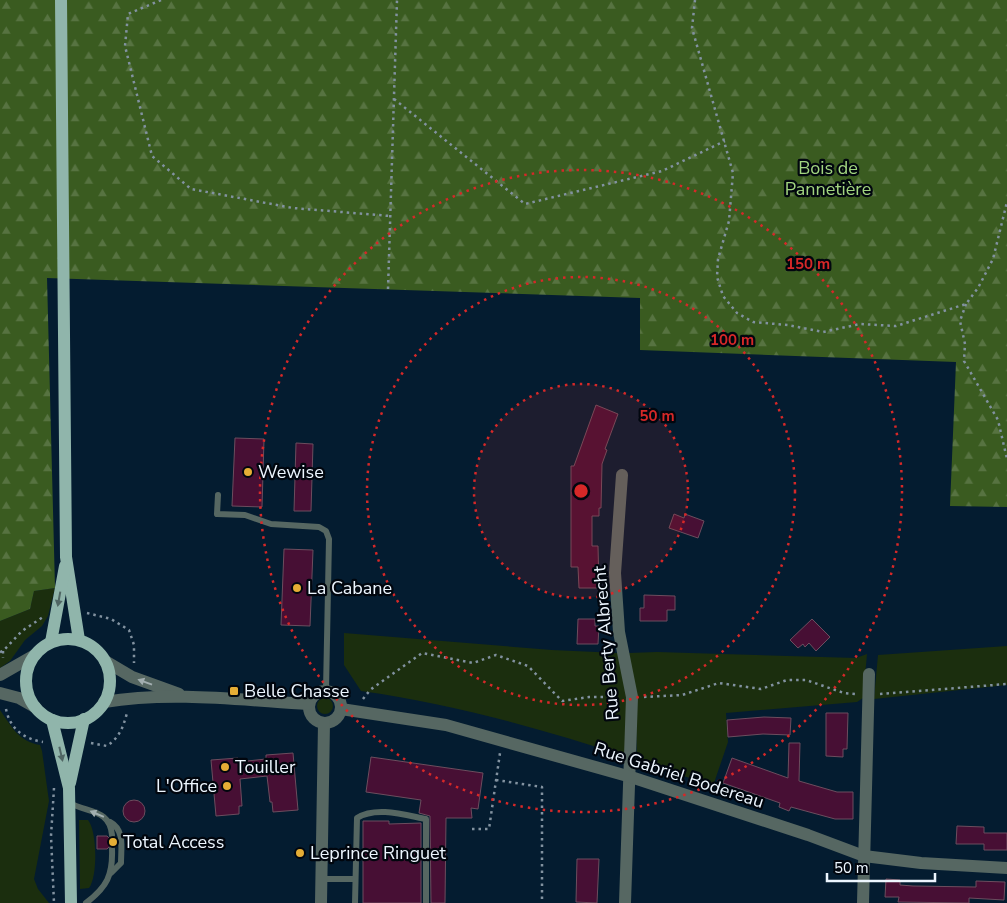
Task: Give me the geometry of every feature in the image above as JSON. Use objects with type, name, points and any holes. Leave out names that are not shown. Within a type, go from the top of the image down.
[{"type":"main road","points":[[61,0],[66,557],[79,640]]},
{"type":"main road","points":[[51,642],[66,557]]},
{"type":"main road","points":[[70,639],[79,640],[90,645],[105,661],[110,682],[104,702],[97,711],[84,719],[70,723],[52,720],[35,707],[28,694],[26,681],[28,667],[35,655],[51,642],[70,639]]},
{"type":"main road","points":[[69,788],[84,719]]},
{"type":"main road","points":[[52,720],[69,788],[71,903]]},
{"type":"street","name":"Rue Berty Albrecht","points":[[622,476],[615,573],[619,632],[632,697],[631,777],[625,903]]},
{"type":"street","points":[[2,674],[35,655]]},
{"type":"street","points":[[105,661],[132,677],[188,697]]},
{"type":"street","points":[[863,903],[869,674]]},
{"type":"street","points":[[326,690],[338,698],[341,709],[333,720],[324,723],[312,717],[308,704],[316,692],[326,690]]},
{"type":"street","points":[[3,693],[35,707]]},
{"type":"street","points":[[104,702],[130,698],[188,697],[308,704]]},
{"type":"street","name":"Rue Gabriel Bodereau","points":[[341,709],[446,725],[631,777],[864,856],[1007,868]]},
{"type":"street","points":[[321,903],[324,723]]},
{"type":"lane","points":[[218,495],[217,514],[244,515],[271,524],[319,527],[326,532],[329,539],[326,690]]},
{"type":"lane","points":[[70,803],[104,817],[117,826],[121,832],[121,863],[106,883],[86,903]]},
{"type":"lane","points":[[355,903],[357,818],[365,813],[376,812],[426,820],[426,903]]},
{"type":"lane","points":[[110,822],[112,836]]},
{"type":"lane","points":[[112,848],[112,873]]},
{"type":"lane","points":[[321,879],[356,879]]},
{"type":"path","points":[[161,0],[128,14],[125,46],[152,156],[191,189],[293,208],[390,216]]},
{"type":"path","points":[[388,289],[397,0]]},
{"type":"path","points":[[695,0],[692,28],[703,72],[726,141],[733,173],[729,221],[718,259],[717,277],[722,296],[737,312],[753,322],[788,325],[823,332],[860,324],[896,326],[966,304]]},
{"type":"path","points":[[394,99],[525,204],[662,171],[726,141]]},
{"type":"path","points":[[1007,202],[993,259],[978,288],[966,304],[960,321],[966,344],[964,361],[998,420],[1007,459]]},
{"type":"path","points":[[2,674],[2,652],[22,631],[39,618],[56,614]]},
{"type":"path","points":[[75,615],[98,614],[118,622],[129,630],[134,645],[132,677]]},
{"type":"path","points":[[356,711],[370,690],[422,653],[473,663],[496,655],[503,657],[528,666],[562,701],[589,697],[682,695],[719,683],[762,689],[787,680],[806,680],[844,693],[868,695],[1007,684]]},
{"type":"path","points":[[3,693],[8,718],[17,731],[36,741],[58,741]]},
{"type":"path","points":[[80,740],[107,746],[116,740],[122,731],[130,698]]},
{"type":"path","points":[[472,829],[489,829],[501,751]]},
{"type":"path","points":[[496,780],[542,787],[542,903]]},
{"type":"path","points":[[53,782],[51,836],[54,903]]},
{"type":"green space","name":"Bois de Pannetière","points":[[0,0],[1007,0],[1007,507],[950,506],[956,362],[640,350],[640,298],[47,278],[55,588],[34,591],[30,609],[0,621]]},
{"type":"green space","points":[[55,588],[48,616],[42,626],[25,640],[10,661],[0,668],[0,621],[30,609],[34,591]]},
{"type":"green space","points":[[344,633],[552,650],[618,653],[626,692],[627,757],[495,718],[395,696],[361,691],[344,665]]},
{"type":"green space","points":[[1007,646],[1007,685],[874,699],[878,655]]},
{"type":"green space","points":[[657,652],[856,658],[867,654],[863,698],[857,702],[726,713],[728,742],[713,786],[637,760],[635,690],[629,653]]},
{"type":"green space","points":[[325,698],[331,700],[333,706],[331,712],[325,714],[319,712],[317,706],[319,700]]},
{"type":"green space","points":[[0,710],[21,737],[40,745],[42,751],[49,801],[34,879],[38,889],[49,903],[0,903]]},
{"type":"green space","points":[[79,820],[88,820],[95,843],[95,864],[92,882],[89,888],[80,889]]},
{"type":"building","points":[[596,405],[618,414],[605,449],[607,450],[602,464],[601,508],[599,508],[599,516],[592,516],[592,546],[598,546],[599,588],[579,588],[578,567],[571,567],[571,466],[574,466]]},
{"type":"building","name":"Wewise","points":[[235,438],[264,439],[262,507],[232,506]]},
{"type":"building","points":[[296,443],[313,444],[311,511],[294,511]]},
{"type":"building","points":[[674,514],[684,518],[685,514],[704,521],[698,538],[669,528]]},
{"type":"building","name":"La Cabane","points":[[284,549],[313,550],[310,626],[281,625]]},
{"type":"building","points":[[644,595],[675,596],[675,610],[667,610],[667,621],[640,621],[640,608],[644,608]]},
{"type":"building","points":[[578,619],[595,619],[595,626],[599,626],[598,644],[577,644]]},
{"type":"building","points":[[812,619],[830,637],[816,651],[809,643],[805,647],[803,644],[798,648],[790,640]]},
{"type":"building","points":[[826,713],[848,713],[847,749],[843,749],[843,757],[826,756]]},
{"type":"building","points":[[764,717],[791,718],[790,735],[763,734],[728,737],[727,720]]},
{"type":"building","points":[[789,743],[800,743],[799,781],[837,792],[853,792],[853,819],[835,819],[791,807],[789,811],[779,807],[780,803],[723,783],[732,758],[788,778]]},
{"type":"building","points":[[293,753],[298,810],[273,812],[267,776],[240,779],[242,806],[239,806],[239,814],[216,816],[211,760],[238,758],[238,762],[266,759],[266,755]]},
{"type":"building","points":[[371,757],[483,773],[478,809],[471,808],[472,818],[446,818],[445,903],[431,903],[430,816],[419,813],[421,800],[366,792]]},
{"type":"building","points":[[134,800],[142,803],[145,811],[142,819],[134,822],[126,819],[123,811],[126,803]]},
{"type":"building","points":[[363,821],[389,821],[389,824],[421,823],[421,903],[363,903]]},
{"type":"building","points":[[957,826],[984,827],[984,833],[1007,833],[1007,850],[984,850],[984,844],[956,844]]},
{"type":"building","points":[[97,836],[107,836],[111,840],[116,838],[116,847],[112,844],[107,849],[97,849]]},
{"type":"building","points":[[577,859],[599,859],[597,903],[576,902]]},
{"type":"building","points":[[886,879],[900,880],[900,885],[913,886],[976,887],[976,881],[1005,882],[1004,900],[969,898],[969,903],[898,902],[899,897],[885,897]]},
{"type":"place","name":"Wewise","points":[[248,472]]},
{"type":"place","name":"La Cabane","points":[[297,588]]},
{"type":"place","name":"Belle Chasse","points":[[234,691]]},
{"type":"place","name":"Touiller","points":[[225,767]]},
{"type":"place","name":"L'Office","points":[[227,786]]},
{"type":"place","name":"Total Access","points":[[113,842]]},
{"type":"place","name":"Leprince Ringuet","points":[[300,853]]}]
